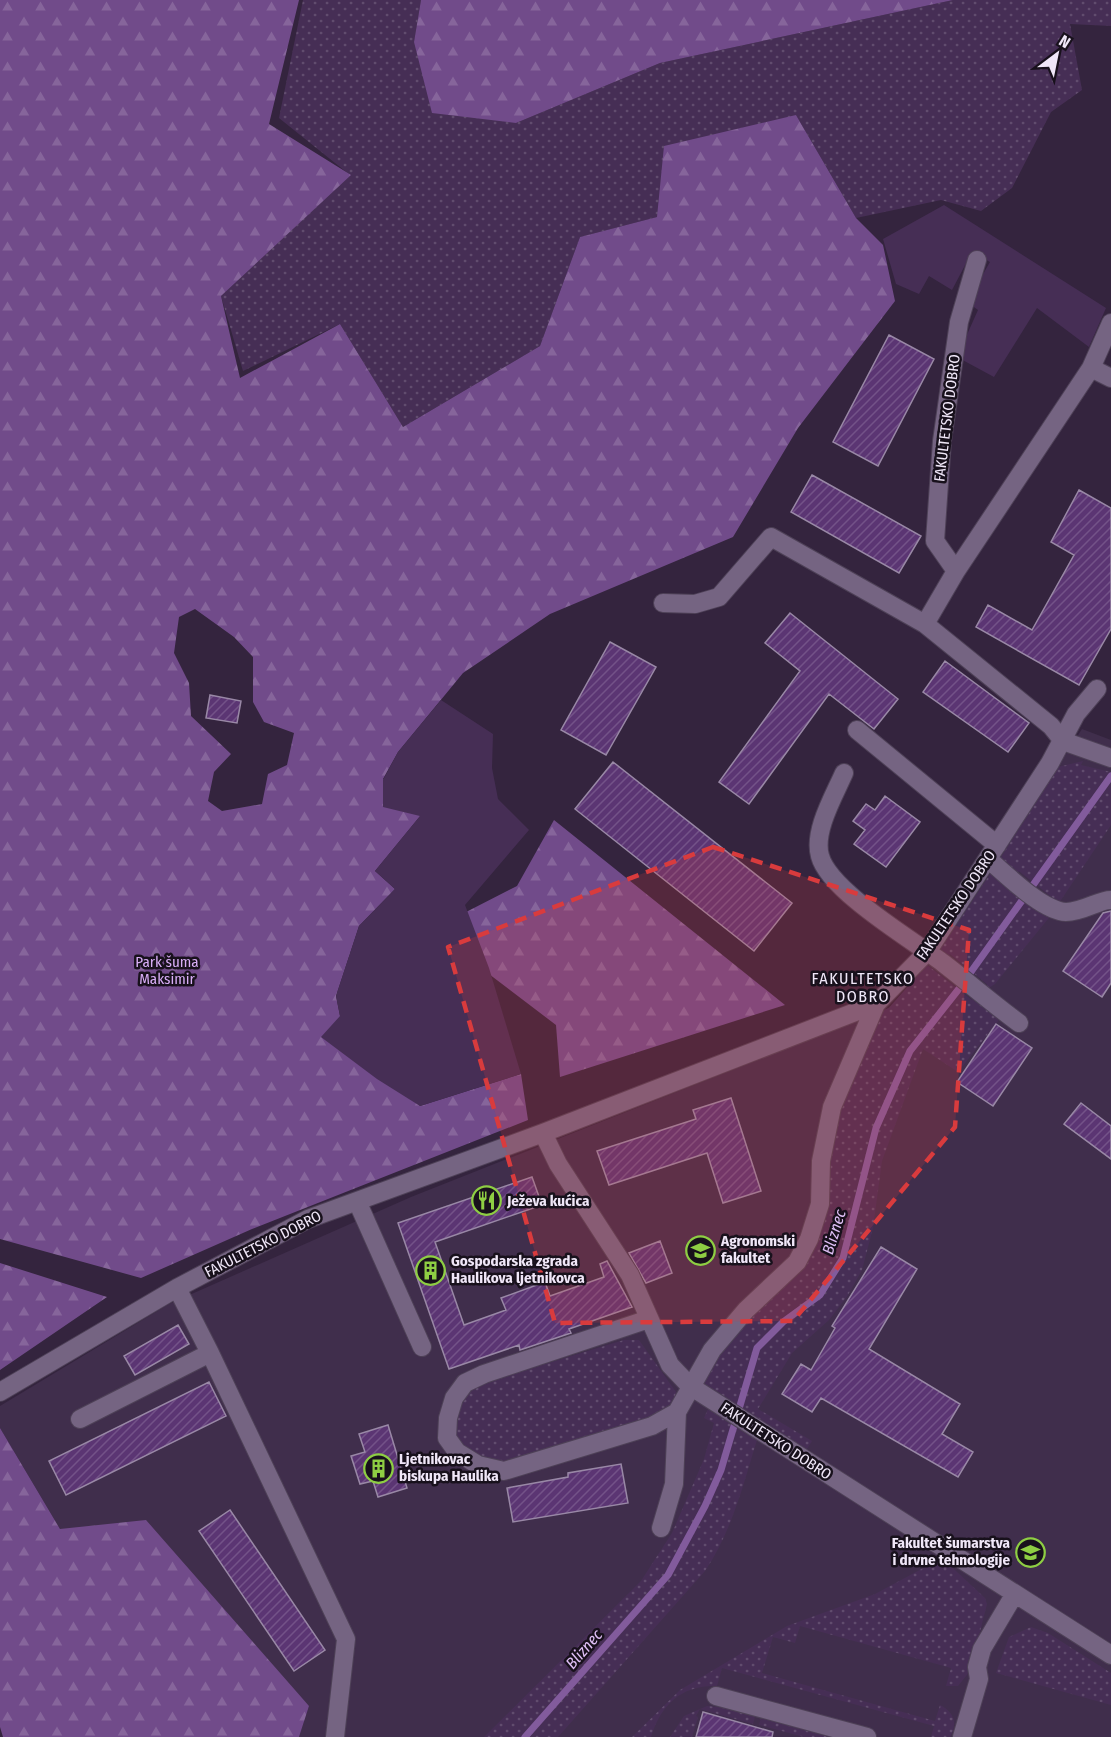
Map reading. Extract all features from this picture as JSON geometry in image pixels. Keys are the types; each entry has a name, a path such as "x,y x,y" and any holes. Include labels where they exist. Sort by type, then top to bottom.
{"street":[{"name":"FAKULTETSKO DOBRO","path":"956,571 935,541 942,441 959,322 977,260"},
{"path":"925,624 956,571 1091,368 1111,323"},
{"path":"1091,368 1111,378"},
{"path":"663,603 695,604 718,597 771,537 925,624 1051,726 1063,741 1111,758"},
{"name":"FAKULTETSKO DOBRO","path":"0,1392 177,1288 308,1219 543,1133 876,1004 927,952 1063,741 1076,714 1097,689"},
{"path":"857,730 992,852 1015,882 1040,901 1066,912 1090,908 1111,900"},
{"path":"844,773 820,835 820,856 830,876 859,902 944,964 1019,1023"},
{"path":"661,1528 674,1484 677,1412 712,1350 746,1310 797,1263 809,1239 819,1204 821,1161 832,1107 876,1004"},
{"name":"FAKULTETSKO DOBRO","path":"543,1133 558,1164 630,1275 670,1365 690,1386 1111,1655"},
{"path":"357,1201 422,1347"},
{"path":"177,1288 346,1640 335,1737"},
{"path":"649,1319 484,1374 465,1383 453,1398 448,1418 447,1438 457,1452 478,1465 504,1471 652,1426 677,1412"},
{"path":"80,1419 210,1353"},
{"path":"962,1737 979,1679 977,1667 982,1649 1014,1594"},
{"path":"716,1696 867,1737"}],"highlighted area":[{"path":"713,847 969,930 955,1127 793,1321 555,1323 448,947"}],"shaded area":[{"path":"303,0 421,0 414,42 516,123 660,63 953,0 1111,0 1111,26 1070,24 1082,90 1051,112 1012,188 981,211 941,200 856,218 796,115 657,217 580,237 540,346 403,427 340,324 243,371 221,296 350,175 279,118"},
{"path":"944,205 1106,308 1089,347 1037,308 994,377 957,357 978,310 967,302 990,262 972,252 952,290 929,276 919,294 896,284 883,239"},
{"path":"441,700 493,734 492,768 498,799 529,830 465,905 489,968 521,1074 420,1106 377,1079 321,1037 340,1016 336,996 359,926 395,889 375,871 420,816 383,807 383,780 398,752"},
{"name":"Agronomski fakultet","path":"1082,729 1111,740 1111,1737 299,1737 309,1706 60,1529 0,1428 0,1406 169,1304 411,1197 889,1008 945,944"},
{"path":"1083,761 1081,765 1111,772 1111,825 1059,903 1019,871 1017,875 999,860 1058,767"},
{"path":"992,871 1019,896 1052,914 995,984 987,989 987,984 950,954 947,958 939,951"},
{"path":"927,965 972,1000 975,996 1002,1016 958,1072 923,1049 882,1161 873,1228 862,1270 848,1295 829,1320 792,1353 758,1409 812,1441 805,1452 699,1384 720,1348 800,1266 831,1124 881,1011 889,1008"},
{"path":"624,1340 639,1340 676,1392 674,1405 664,1413 505,1462 471,1451 455,1435 459,1401 473,1386"},
{"path":"708,1409 757,1440 730,1524 705,1571 558,1737 484,1737 641,1581 672,1533 704,1459 714,1423 704,1418"},
{"path":"942,1558 985,1598 987,1604 970,1671 958,1686 946,1686 951,1668 800,1626 795,1643 773,1637 762,1673 935,1721 940,1705 949,1711 953,1718 954,1727 950,1737 931,1737 934,1726 722,1668 717,1686 693,1689 683,1693 667,1706 655,1725 651,1737 632,1737 680,1690 787,1626 875,1594"},
{"path":"1031,1627 1048,1633 1111,1673 1111,1705 996,1673 1009,1637"},
{"path":"707,1706 727,1708 755,1717 753,1724 700,1709"},
{"path":"700,1709 696,1716 698,1717 692,1737 670,1737 684,1716"},
{"path":"761,1718 829,1737 804,1737 759,1725"}],"green space":[{"name":"Park šuma Maksimir","path":"0,0 299,0 269,124 351,175 221,296 240,378 340,324 403,427 540,346 580,237 657,217 664,146 796,115 856,218 883,245 895,301 798,428 733,537 550,614 463,673 398,752 383,779 421,815 375,871 395,889 359,926 336,996 340,1016 420,1106 521,1074 528,1120 252,1229 141,1278 0,1239","holes":["195,609 234,637 253,657 253,702 264,722 294,733 287,765 268,774 262,804 222,811 208,801 214,772 231,754 191,716 189,683 174,653 179,617"]},
{"path":"421,0 953,0 660,63 516,123 432,113 414,42"},
{"path":"554,820 785,1005 560,1077 556,1025 431,930 517,886"},
{"path":"0,1263 107,1297 0,1370"},
{"path":"0,1428 60,1529 146,1520 309,1706 299,1737 3,1737 0,1727"}],"building":[{"path":"889,335 934,359 878,466 833,442"},
{"path":"812,475 921,536 899,573 791,512"},
{"path":"1079,490 1111,508 1111,629 1079,685 976,627 988,605 1032,630 1074,555 1051,542"},
{"path":"790,613 898,699 874,729 829,694 749,804 719,782 800,671 765,643"},
{"path":"610,642 656,667 606,755 561,730"},
{"path":"945,661 1029,723 1008,752 923,692"},
{"path":"210,695 241,701 237,723 206,718"},
{"path":"613,762 792,903 754,951 575,809"},
{"path":"885,796 920,822 886,867 854,844 865,830 853,821 866,804 875,810"},
{"path":"1111,911 1111,983 1102,997 1063,971 1103,913"},
{"path":"996,1024 1032,1048 993,1106 957,1082"},
{"path":"731,1098 761,1191 723,1203 707,1153 609,1185 597,1151 696,1119 693,1110"},
{"path":"1081,1103 1111,1126 1111,1159 1064,1124"},
{"name":"Gospodarska zgrada Haulikova ljetnikovca","path":"532,1177 542,1205 435,1242 464,1325 506,1310 501,1298 545,1282 550,1296 604,1277 600,1264 607,1261 632,1307 569,1329 571,1333 520,1350 519,1345 449,1369 398,1223"},
{"path":"660,1241 672,1273 646,1283 629,1253"},
{"path":"881,1247 917,1269 869,1349 960,1404 942,1434 973,1452 958,1477 821,1398 812,1412 782,1394 801,1364 811,1370 835,1328 832,1326"},
{"path":"178,1325 189,1344 135,1375 124,1356"},
{"path":"209,1382 226,1416 66,1495 49,1461"},
{"name":"Ljetnikovac biskupa Haulika","path":"388,1425 407,1488 378,1497 373,1481 360,1484 351,1456 365,1452 359,1434"},
{"path":"621,1464 628,1503 513,1522 507,1488 568,1477 568,1473"},
{"path":"230,1510 325,1650 294,1671 199,1531"},
{"path":"703,1712 773,1732 772,1737 696,1737"}],"waterway":[{"name":"Bliznec","path":"525,1737 668,1575 705,1506 721,1470 757,1348 783,1322 820,1295 843,1258 876,1128 910,1051 958,990 1111,776"}],"place":[{"name":"Ježeva kućica","path":"486,1201"},
{"name":"Agronomski fakultet","path":"700,1250"},
{"name":"Gospodarska zgrada Haulikova ljetnikovca","path":"430,1270"},
{"name":"Ljetnikovac biskupa Haulika","path":"378,1468"},
{"name":"Fakultet šumarstva i drvne tehnologije","path":"1031,1552"}],"district":[{"name":"FAKULTETSKO DOBRO","path":"863,987"}]}
